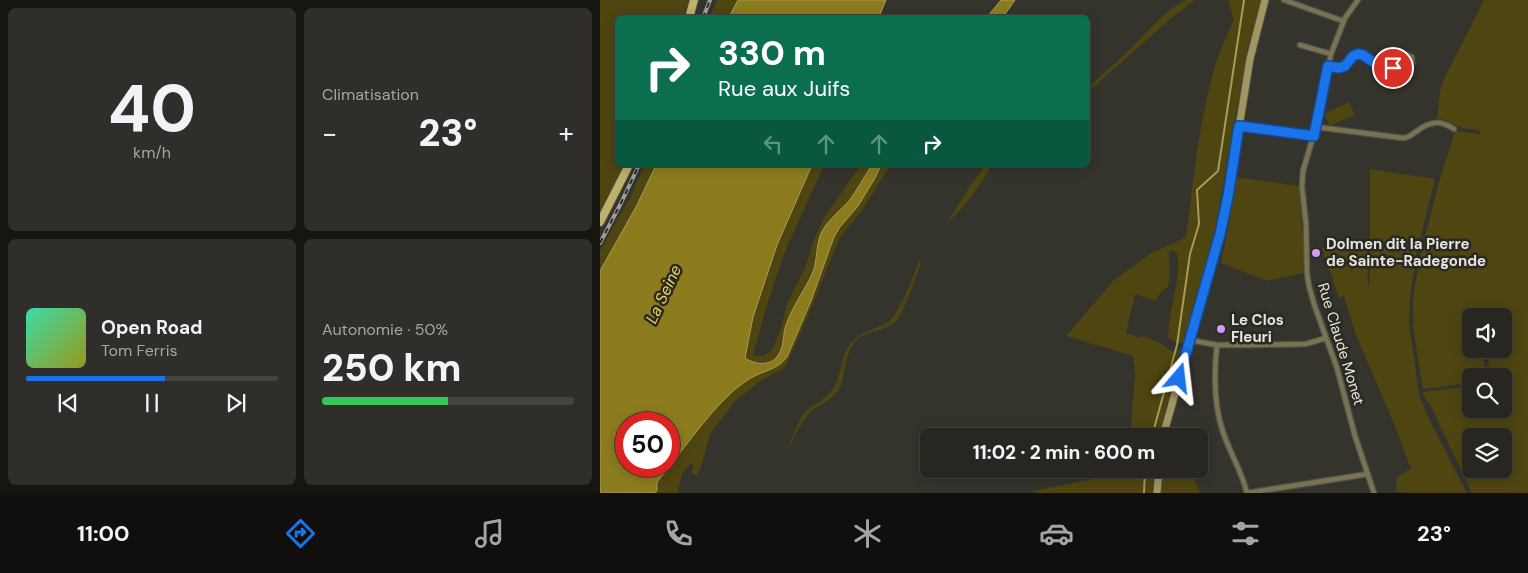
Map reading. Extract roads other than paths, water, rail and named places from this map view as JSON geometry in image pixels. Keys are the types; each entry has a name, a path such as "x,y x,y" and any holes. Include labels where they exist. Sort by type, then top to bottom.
{"main road":[{"path":"690,15 694,0"},
{"path":"1165,428 1220,234 1250,59 1265,0"},
{"path":"600,222 628,167"},
{"path":"1157,493 1158,478"}],"street":[{"path":"1284,0 1343,21"},
{"name":"Rue Claude Monet","path":"1358,0 1343,21 1331,54 1314,136 1305,162 1302,178 1306,224 1307,273 1314,304 1337,368 1355,436 1374,493"},
{"path":"1300,45 1331,54"},
{"path":"1328,66 1339,68 1345,66 1353,56 1358,54 1363,55 1379,66 1402,70 1412,63 1412,57 1405,54 1387,67"},
{"path":"1316,127 1403,138 1408,138 1424,126 1434,122 1446,123 1454,129"},
{"path":"1239,126 1314,136"},
{"path":"1190,340 1217,345 1306,344 1326,338"},
{"path":"1217,345 1215,367 1218,414 1223,433 1244,481 1247,493 1368,474"}],"water":[{"path":"738,0 886,0 880,15 730,15"},
{"path":"1001,0 1015,0 1004,15 989,15"},
{"name":"La Seine","path":"655,167 811,167 777,245 753,317 745,358 756,363 765,363 773,361 781,350 789,318 814,269 822,231 849,201 871,167 880,167 858,206 834,237 811,301 787,357 783,362 774,368 756,375 732,392 680,453 680,412 615,412 615,477 661,477 657,482 655,493 600,493 600,271 637,205"}],"waterway":[{"path":"1154,428 1177,345 1190,254 1199,224 1197,190 1218,171 1244,0"},
{"path":"1144,493 1145,478"}],"railway":[{"path":"704,15 710,0"},
{"path":"600,243 638,167"}],"place":[{"name":"Dolmen dit la Pierre de Sainte-Radegonde","path":"1316,253"},
{"name":"Le Clos Fleuri","path":"1221,329"}]}
